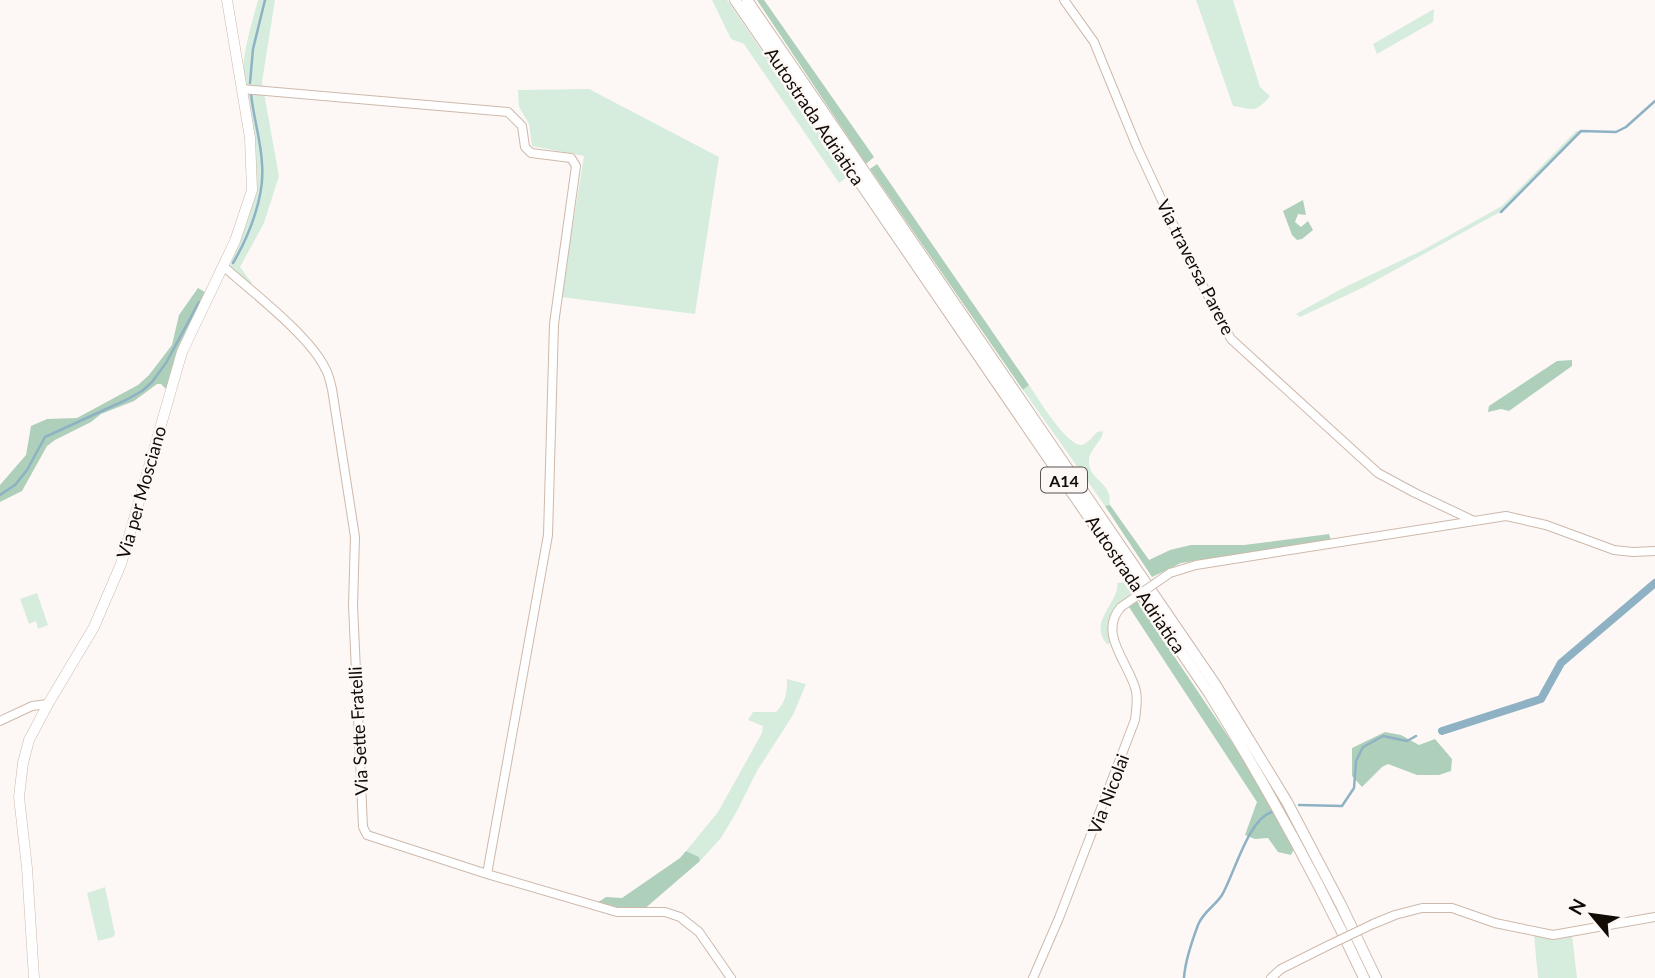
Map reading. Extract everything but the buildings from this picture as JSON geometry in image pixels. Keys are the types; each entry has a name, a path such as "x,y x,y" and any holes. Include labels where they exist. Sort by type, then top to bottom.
{"highway":[{"name":"Autostrada Adriatica","path":"735,0 1209,693 1298,844 1364,978"},
{"name":"Autostrada Adriatica","path":"747,0 1215,684 1293,814 1376,978"}],"main road":[{"name":"Via per Mosciano","path":"34,978 27,868 19,797 29,740 94,627 116,575 182,352 235,241 252,189 250,138 228,0"}],"street":[{"name":"Via traversa Parere","path":"1064,0 1094,42 1137,147 1192,265 1231,339 1378,472 1472,520"},
{"path":"242,89 508,112 522,126 525,147 531,153 571,158 576,166 555,324 548,535 487,874"},
{"name":"Via Sette Fratelli","path":"223,266 263,300 317,354 332,389 355,537 353,605 363,827 367,835 617,912 665,912 680,917 699,932 731,978"},
{"path":"1472,520 1506,516 1525,519 1614,550 1655,551"},
{"name":"Via Nicolai","path":"1033,978 1059,918 1135,720 1136,689 1112,634 1114,620 1121,607 1170,573 1196,565 1472,520"},
{"path":"0,721 32,706 48,704"},
{"path":"1271,978 1281,969 1373,924 1422,908 1452,908 1495,923 1553,935 1655,917"}],"green space":[{"path":"258,0 275,0 262,82 279,176 264,223 240,267 252,283 249,287 230,268 247,220 255,184 255,148 244,96 243,74 247,42"},
{"path":"712,0 727,0 848,177 839,183 744,44 731,39"},
{"path":"757,0 764,0 874,157 866,164"},
{"path":"1196,0 1233,0 1260,87 1270,96 1261,106 1250,109 1233,106"},
{"path":"1434,9 1433,22 1377,54 1373,44"},
{"path":"589,89 719,157 695,314 561,297 584,156 532,146 529,124 519,107 518,90"},
{"path":"1576,131 1581,131 1500,212 1364,287 1300,317 1296,314 1423,250 1502,206"},
{"path":"877,164 1029,385 1023,390 870,169"},
{"path":"1303,200 1306,215 1298,214 1295,222 1301,227 1308,221 1313,230 1297,240 1292,235 1283,211"},
{"path":"198,288 205,292 180,344 167,390 157,384 134,401 101,414 55,440 47,446 22,491 0,502 0,485 26,455 31,426 47,419 77,418 138,385 172,345 179,315"},
{"path":"1572,360 1572,366 1509,411 1501,409 1488,412 1489,406 1557,361"},
{"path":"1029,385 1052,419 1074,442 1082,445 1097,432 1103,431 1093,449 1089,466 1107,490 1110,505 1105,506 1023,390"},
{"path":"1110,505 1149,560 1170,550 1191,545 1244,545 1329,534 1331,540 1181,563 1152,577 1105,506"},
{"path":"1125,582 1131,593 1113,613 1112,643 1107,644 1102,636 1102,620 1117,590 1117,583"},
{"path":"37,593 48,625 38,629 36,621 29,624 20,599"},
{"path":"1137,601 1250,769 1294,849 1291,855 1278,852 1268,838 1255,839 1245,835 1257,802 1129,607"},
{"path":"787,679 806,684 793,715 757,771 721,838 700,861 699,857 686,851 718,812 762,733 763,726 748,720 753,712 776,712 785,697"},
{"path":"1385,732 1401,735 1419,745 1435,739 1452,759 1451,771 1439,775 1417,775 1388,764 1362,787 1352,776 1352,748"},
{"path":"686,851 699,857 700,861 642,911 618,910 597,903 606,897 622,898"},
{"path":"105,887 115,934 98,941 87,893"},
{"path":"1534,935 1553,938 1572,935 1577,978 1538,978"}],"waterway":[{"path":"250,83 253,49 265,0"},
{"path":"233,263 250,228 261,189 261,155 251,93"},
{"path":"1501,212 1581,131 1616,132 1626,127 1655,101"},
{"path":"0,495 15,485 27,470 45,437 126,400 152,382 166,363 199,302"},
{"path":"1442,731 1541,699 1561,663 1655,583"},
{"path":"1299,805 1342,806 1354,788 1356,761 1363,747 1383,736 1407,741 1416,736"},
{"path":"1184,978 1189,951 1200,920 1222,895 1242,849 1256,825 1272,812"}]}
